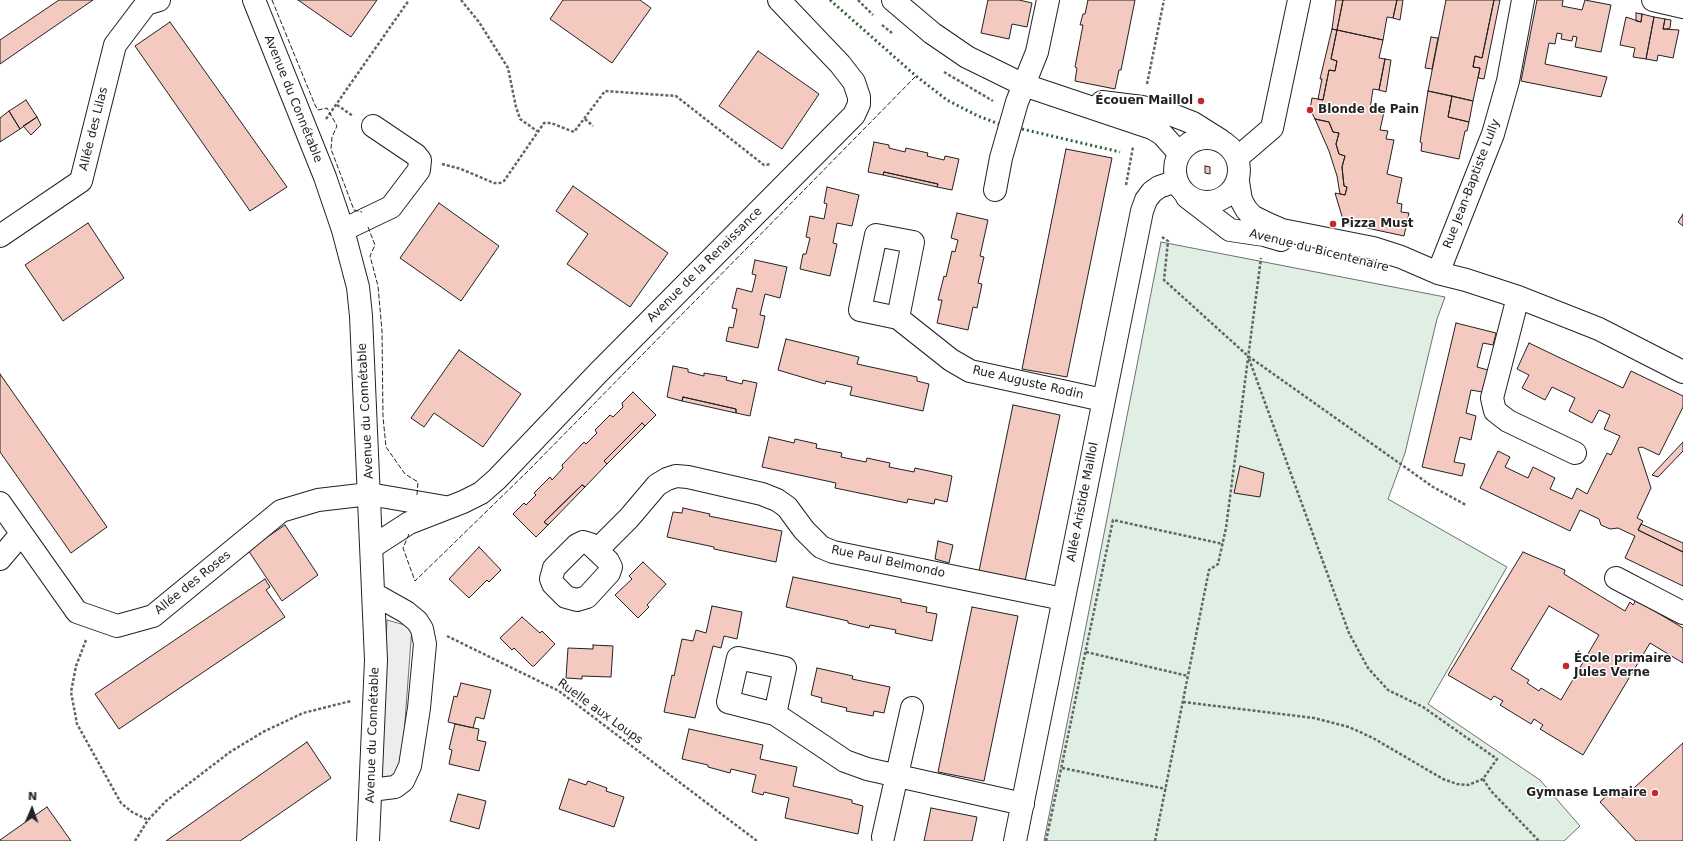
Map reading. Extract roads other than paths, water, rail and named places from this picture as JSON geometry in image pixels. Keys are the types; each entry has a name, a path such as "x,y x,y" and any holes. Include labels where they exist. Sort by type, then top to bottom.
{"street":[{"name":"Allée des Lilas","path":"0,236 81,181 115,45 146,4 159,0"},
{"name":"Avenue du Connétable","path":"254,0 325,177 343,230 358,287 361,316 370,494 376,660 368,841"},
{"name":"Avenue de la Renaissance","path":"372,546 409,523 446,507 463,502 481,492 497,479 854,114 859,104 859,96 854,82 840,64 779,0"},
{"path":"893,0 932,33 967,57 1024,85 1152,128 1162,134 1179,153"},
{"path":"995,190 1007,135 1037,52 1048,0"},
{"path":"1237,158 1272,128 1299,0"},
{"name":"Rue Jean-Baptiste Lully","path":"1438,273 1493,134 1508,81 1523,0"},
{"path":"1653,0 1683,7"},
{"path":"1059,96 1142,107 1170,114 1192,123 1222,141 1232,149 1237,158 1239,167 1238,182 1232,191 1224,198 1210,203 1200,203 1182,189 1174,164 1179,153 1186,145 1195,140 1204,138 1222,141"},
{"path":"343,230 391,207 418,170 420,160 416,155 373,126"},
{"name":"Avenue du Bicentenaire","path":"1238,182 1241,200 1246,209 1252,216 1266,224 1282,230 1373,248 1401,257 1438,273 1466,280 1518,297 1599,329 1683,372"},
{"name":"Allée Aristide Maillol","path":"1015,841 1142,211 1149,196 1158,187 1182,189"},
{"name":"Avenue du Bicentenaire","path":"1182,189 1230,230 1264,235 1401,271 1438,273"},
{"path":"1518,297 1492,398 1495,412 1508,421 1575,453"},
{"name":"Rue Auguste Rodin","path":"898,318 951,360 970,371 1103,400"},
{"name":"Rue Paul Belmondo","path":"597,550 629,518 657,486 667,479 676,476 688,477 762,494 777,500 787,506 804,530 821,546 834,552 1064,599"},
{"name":"Allée des Roses","path":"21,534 77,612 117,626 153,616 281,511 318,500 370,494 446,507"},
{"path":"0,504 21,534 0,559"},
{"path":"1616,578 1683,614"},
{"path":"371,790 394,787 403,781 410,766 419,708 425,644 422,629 418,621 406,612 374,594"},
{"path":"883,837 912,708"},
{"path":"775,714 845,761 867,770 1023,804"}],"place":[{"name":"Écouen Maillol","path":"1201,101"},
{"name":"Blonde de Pain","path":"1310,110"},
{"name":"Pizza Must","path":"1333,224"},
{"name":"École primaire Jules Verne","path":"1566,666"},
{"name":"Gymnase Lemaire","path":"1655,793"}]}
